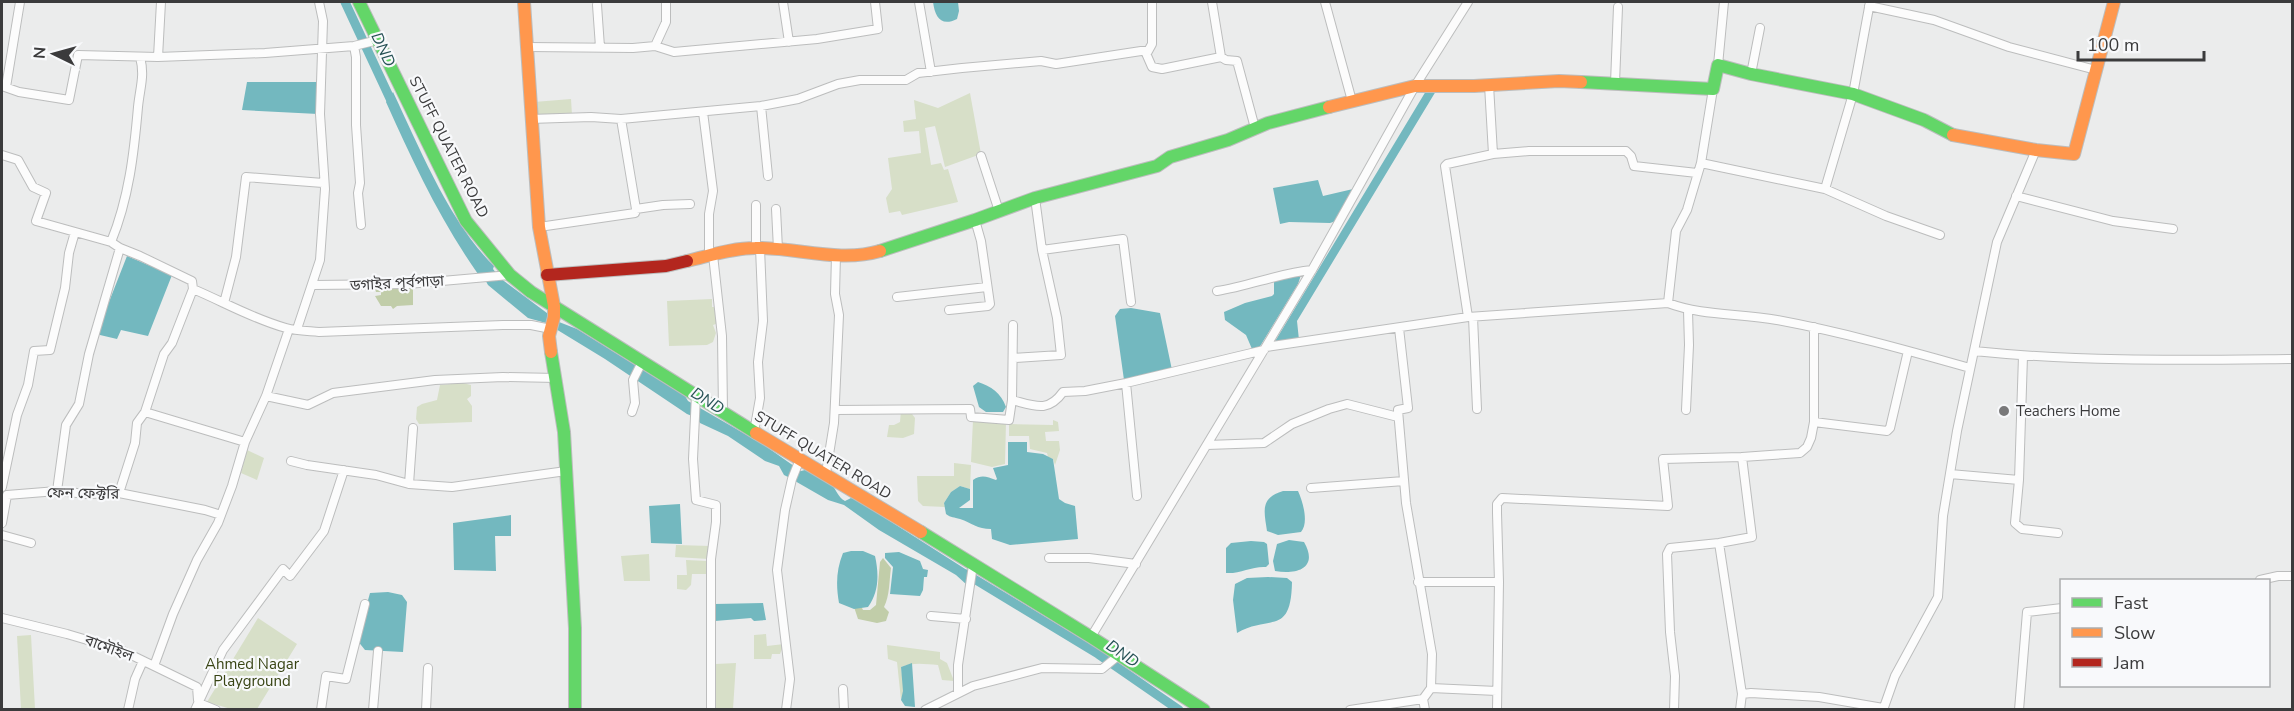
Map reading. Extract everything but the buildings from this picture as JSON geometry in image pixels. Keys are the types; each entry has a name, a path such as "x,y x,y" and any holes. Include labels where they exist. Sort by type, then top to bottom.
{"street":[{"path":"20,2 4,87 69,100 78,55 158,57 323,49 354,46 378,40"},
{"path":"158,57 161,2"},
{"path":"154,666 173,614 197,560 221,515 245,442 313,285 320,260 323,183 320,81 323,21 319,2"},
{"name":"STUFF QUATER ROAD","path":"359,2 466,221 506,275 531,292 552,322 641,364 695,399 723,411 798,463 826,473 973,569 1091,637 1116,657 1204,709"},
{"path":"524,2 539,227 547,275 564,432 574,628 575,710"},
{"path":"655,45 666,22 666,2"},
{"path":"783,2 789,42"},
{"path":"528,47 633,48 655,45 674,52 789,42 878,29 875,2"},
{"path":"919,2 931,72"},
{"path":"1147,53 1152,44 1152,2"},
{"path":"1212,2 1221,57"},
{"path":"1325,2 1352,101"},
{"path":"1091,637 1312,270 1415,86 1468,2"},
{"path":"1668,303 1676,231 1687,210 1701,163 1718,65 1724,2"},
{"path":"1718,65 1751,74 1853,94 1924,120 1955,136 2074,154 2114,2"},
{"path":"597,4 600,47"},
{"path":"1825,189 1853,94 1870,4 1934,20 2009,47 2096,70"},
{"path":"1615,83 1618,7"},
{"path":"1751,74 1760,28"},
{"path":"354,46 361,225"},
{"path":"530,119 591,117 621,119 760,106 798,99 838,84 906,80 918,73 1041,61 1056,64 1141,51 1147,53"},
{"path":"1147,53 1152,66 1162,69 1221,57 1237,61 1256,128"},
{"path":"111,242 121,218 132,167 144,72 140,57"},
{"path":"547,275 666,266 734,249 778,249 836,255 872,253 1035,198 1157,166 1170,157 1228,140 1299,114 1415,86 1559,81 1713,89"},
{"path":"1489,85 1493,154"},
{"path":"760,106 768,176"},
{"path":"703,112 713,191 709,214 709,252 713,255 722,336 723,411"},
{"path":"539,227 635,213 621,119"},
{"path":"1742,694 1819,696 1883,709 1895,676 1938,597 1943,516 1970,368 1997,242 2036,150"},
{"path":"1477,409 1471,317 1445,166 1493,154 1528,151 1626,151 1631,156 1634,166 1697,172"},
{"path":"2,155 18,160 33,187 46,193 36,221 111,242 192,281 193,289 172,343 164,354 146,412 137,423 135,443 119,493"},
{"path":"981,156 999,212"},
{"path":"1701,163 1825,189 1886,216 1940,235"},
{"path":"224,303 236,257 246,177 323,183"},
{"path":"2016,196 2113,221 2173,229"},
{"path":"1014,358 1061,355 1057,318 1042,250 1035,198"},
{"path":"636,209 690,204"},
{"path":"754,432 760,398 758,362 763,321 756,205"},
{"path":"776,209 778,249"},
{"path":"949,310 988,306 981,241 975,220"},
{"path":"2,487 17,416 28,385 34,351 50,350 65,288 69,253 75,231"},
{"path":"1042,250 1123,239 1131,302"},
{"path":"57,491 66,425 79,404 89,354 120,248"},
{"path":"826,473 835,410 839,315 835,294 836,255"},
{"path":"1217,291 1242,287 1293,272 1312,270"},
{"name":"ডগাইর পূর্বপাড়া","path":"313,285 398,285 506,275"},
{"path":"897,297 987,287"},
{"path":"193,289 244,313 293,329 319,332 393,331 531,325 552,322"},
{"path":"1012,400 1029,405 1050,405 1055,403 1063,392 1085,391 1126,383 1265,349 1471,317 1668,303 1688,311 1755,316 1814,327 1970,368"},
{"path":"1686,410 1688,311"},
{"path":"835,410 970,409 971,417 1008,420 1012,400 1013,325"},
{"path":"1497,710 1499,582 1497,504 1502,498 1668,506 1664,459 1800,453 1807,447 1814,422 1814,327"},
{"path":"1350,710 1423,699 1431,688 1432,654 1418,582 1398,417 1398,410 1408,408 1399,328"},
{"path":"1814,422 1887,431 1890,428 1908,351"},
{"path":"1974,351 2023,356 2163,361 2292,359"},
{"path":"2023,356 2019,480 2015,523 2018,527 2058,533"},
{"path":"632,412 635,403 633,379 641,364"},
{"path":"266,396 308,405 333,393 435,380 503,377 557,378"},
{"path":"1126,383 1137,496"},
{"path":"695,399 693,459 696,500 716,505 711,560 711,710"},
{"path":"1207,446 1264,443 1292,424 1347,404 1398,417"},
{"path":"146,412 245,442"},
{"path":"409,484 413,428"},
{"path":"1674,710 1675,676 1670,632 1667,554 1670,548 1752,537 1742,457"},
{"path":"291,461 376,475 409,484 452,487 566,471"},
{"path":"786,710 790,679 777,570 783,520 798,463"},
{"path":"216,710 197,706 223,650 283,569 290,576 324,531 344,470"},
{"path":"1950,474 2019,480"},
{"path":"1311,488 1404,481"},
{"name":"ফেন ফেক্টরি","path":"2,523 4,495 57,491 87,494 119,493 221,515"},
{"path":"2,535 31,543"},
{"path":"1719,543 1742,694 1740,710"},
{"path":"1049,558 1089,558 1136,564"},
{"path":"958,693 958,665 973,569"},
{"path":"2264,579 2292,576"},
{"path":"1418,582 1499,582"},
{"path":"321,710 326,676 346,679 365,604"},
{"path":"2019,710 2027,612 2060,608"},
{"path":"931,616 966,619"},
{"name":"বামৌইল","path":"2,618 121,650 197,687 197,706"},
{"path":"373,710 378,651"},
{"path":"925,710 973,686 1042,668 1102,669 1116,657"},
{"path":"128,710 135,680 143,661"},
{"path":"426,710 428,668"},
{"path":"1431,688 1497,691"},
{"path":"843,689 844,710"},
{"path":"1423,699 1425,710"}],"green space":[{"path":"970,93 981,154 945,167 935,126 925,128 931,165 941,163 944,170 948,169 958,202 902,215 900,211 889,213 886,198 892,189 888,158 921,153 919,131 904,132 903,121 916,119 914,100 938,108"},
{"path":"571,99 572,115 536,117 534,102"},
{"path":"410,286 413,288 413,305 397,306 393,309 391,306 381,306 375,296 381,295 381,292 376,292 375,288"},
{"path":"712,299 712,307 717,307 719,323 713,325 716,333 713,342 707,345 669,346 667,301"},
{"path":"463,383 471,385 471,396 467,399 472,406 472,422 419,424 416,419 417,407 437,400 440,385"},
{"path":"901,410 912,414 915,418 914,434 903,438 887,437 889,425 900,422"},
{"path":"973,420 1006,422 1005,464 992,467 971,462"},
{"path":"1053,420 1058,422 1059,431 1045,432 1046,441 1059,441 1060,450 1055,465 1047,453 1030,449 1029,436 1009,436 1009,424 1053,425"},
{"path":"247,450 264,458 257,480 241,473"},
{"path":"954,463 971,465 970,489 960,486 951,492 944,503 945,507 923,506 918,501 917,476 954,476"},
{"path":"676,545 711,546 709,559 675,557"},
{"path":"649,554 650,581 624,581 621,556"},
{"path":"883,558 891,568 884,607 889,612 886,621 877,623 858,619 854,607 861,606 863,610 870,610 876,605 880,562"},
{"path":"686,560 708,561 708,574 692,574 691,585 686,590 677,589 677,575 687,575"},
{"name":"Ahmed Nagar Playground","path":"258,618 297,644 257,709 231,709 207,702"},
{"path":"766,634 767,646 784,644 780,654 772,654 771,659 754,659 754,635"},
{"path":"31,635 35,709 21,709 17,636"},
{"path":"887,645 940,652 940,659 947,663 954,681 942,680 938,665 906,665 901,667 904,691 901,700 897,662 888,659"},
{"path":"736,663 733,709 713,710 715,664"}],"water":[{"path":"933,2 958,2 957,19 947,22 940,19 935,12"},
{"path":"247,82 316,82 318,114 242,110"},
{"path":"1426,91 1436,91 1297,321 1299,340 1274,343"},
{"path":"393,92 425,161 450,207 463,229 494,266 493,269 500,278 559,322 577,329 685,396 688,401 764,445 801,471 805,470 829,483 845,501 851,498 857,500 970,572 967,585 956,575 879,530 844,505 828,500 784,475 779,466 765,461 728,436 700,423 697,418 687,414 546,323 528,318 488,285 451,233 417,169 386,102"},
{"path":"1318,180 1323,196 1353,189 1336,221 1280,224 1273,188"},
{"path":"127,256 172,275 148,336 121,330 117,339 100,335 98,330"},
{"path":"1301,275 1298,284 1259,348 1252,349 1246,335 1225,320 1224,312 1245,303 1272,296 1274,281"},
{"path":"1131,308 1160,313 1172,370 1124,380 1115,316 1120,309"},
{"path":"978,382 998,394 1006,407 1003,412 986,412 979,407 973,386"},
{"path":"1008,442 1027,442 1027,452 1043,454 1053,459 1059,499 1075,506 1078,539 1010,545 992,539 991,529 978,527 946,514 944,503 951,492 960,486 970,489 970,500 959,508 973,508 973,480 982,477 997,479 993,468 1008,465"},
{"path":"1283,491 1298,491 1305,518 1301,532 1278,535 1267,531 1265,506 1267,501 1270,497"},
{"path":"680,504 682,544 651,543 649,506"},
{"path":"511,515 511,536 495,536 496,571 454,570 453,523"},
{"path":"1289,540 1304,542 1309,558 1307,564 1291,572 1275,571 1273,561 1277,544"},
{"path":"1251,541 1267,544 1269,564 1266,567 1226,573 1226,548 1231,543"},
{"path":"863,551 875,556 877,583 868,607 854,609 839,603 837,584 839,566 843,553"},
{"path":"899,552 920,561 923,569 928,570 920,596 890,594 893,567 885,558 885,553"},
{"path":"1247,578 1287,578 1292,582 1291,599 1287,610 1283,617 1276,621 1237,633 1233,600 1235,584"},
{"path":"388,592 402,595 407,602 403,652 365,650 357,640 370,593"},
{"path":"763,603 766,620 754,621 751,618 715,621 714,604"},
{"path":"912,663 915,707 905,706 901,700 903,691 901,667"}],"waterway":[{"name":"DND","path":"345,2 394,107"},
{"name":"DND","path":"966,574 1098,654 1179,710"}],"traffic: fast":[{"path":"359,2 466,221 510,275 531,292 756,433"},
{"path":"1581,82 1713,89 1718,65 1751,74 1853,94 1924,120 1953,135"},
{"path":"880,251 1035,198 1157,166 1170,157 1228,140 1268,123 1329,107"},
{"path":"551,352 564,432 575,628 575,710"},
{"path":"921,532 1204,710"}],"traffic: slow":[{"path":"524,2 539,227 554,306 554,317 549,336 551,352"},
{"path":"1953,135 2036,150 2074,154 2114,2"},
{"path":"1329,107 1415,86 1581,82"},
{"path":"687,261 746,248 770,248 833,255 880,251"},
{"path":"756,433 921,532"}],"traffic: jam":[{"path":"547,275 666,266 687,261"}],"place":[{"name":"Teachers Home","path":"2004,411"}]}
